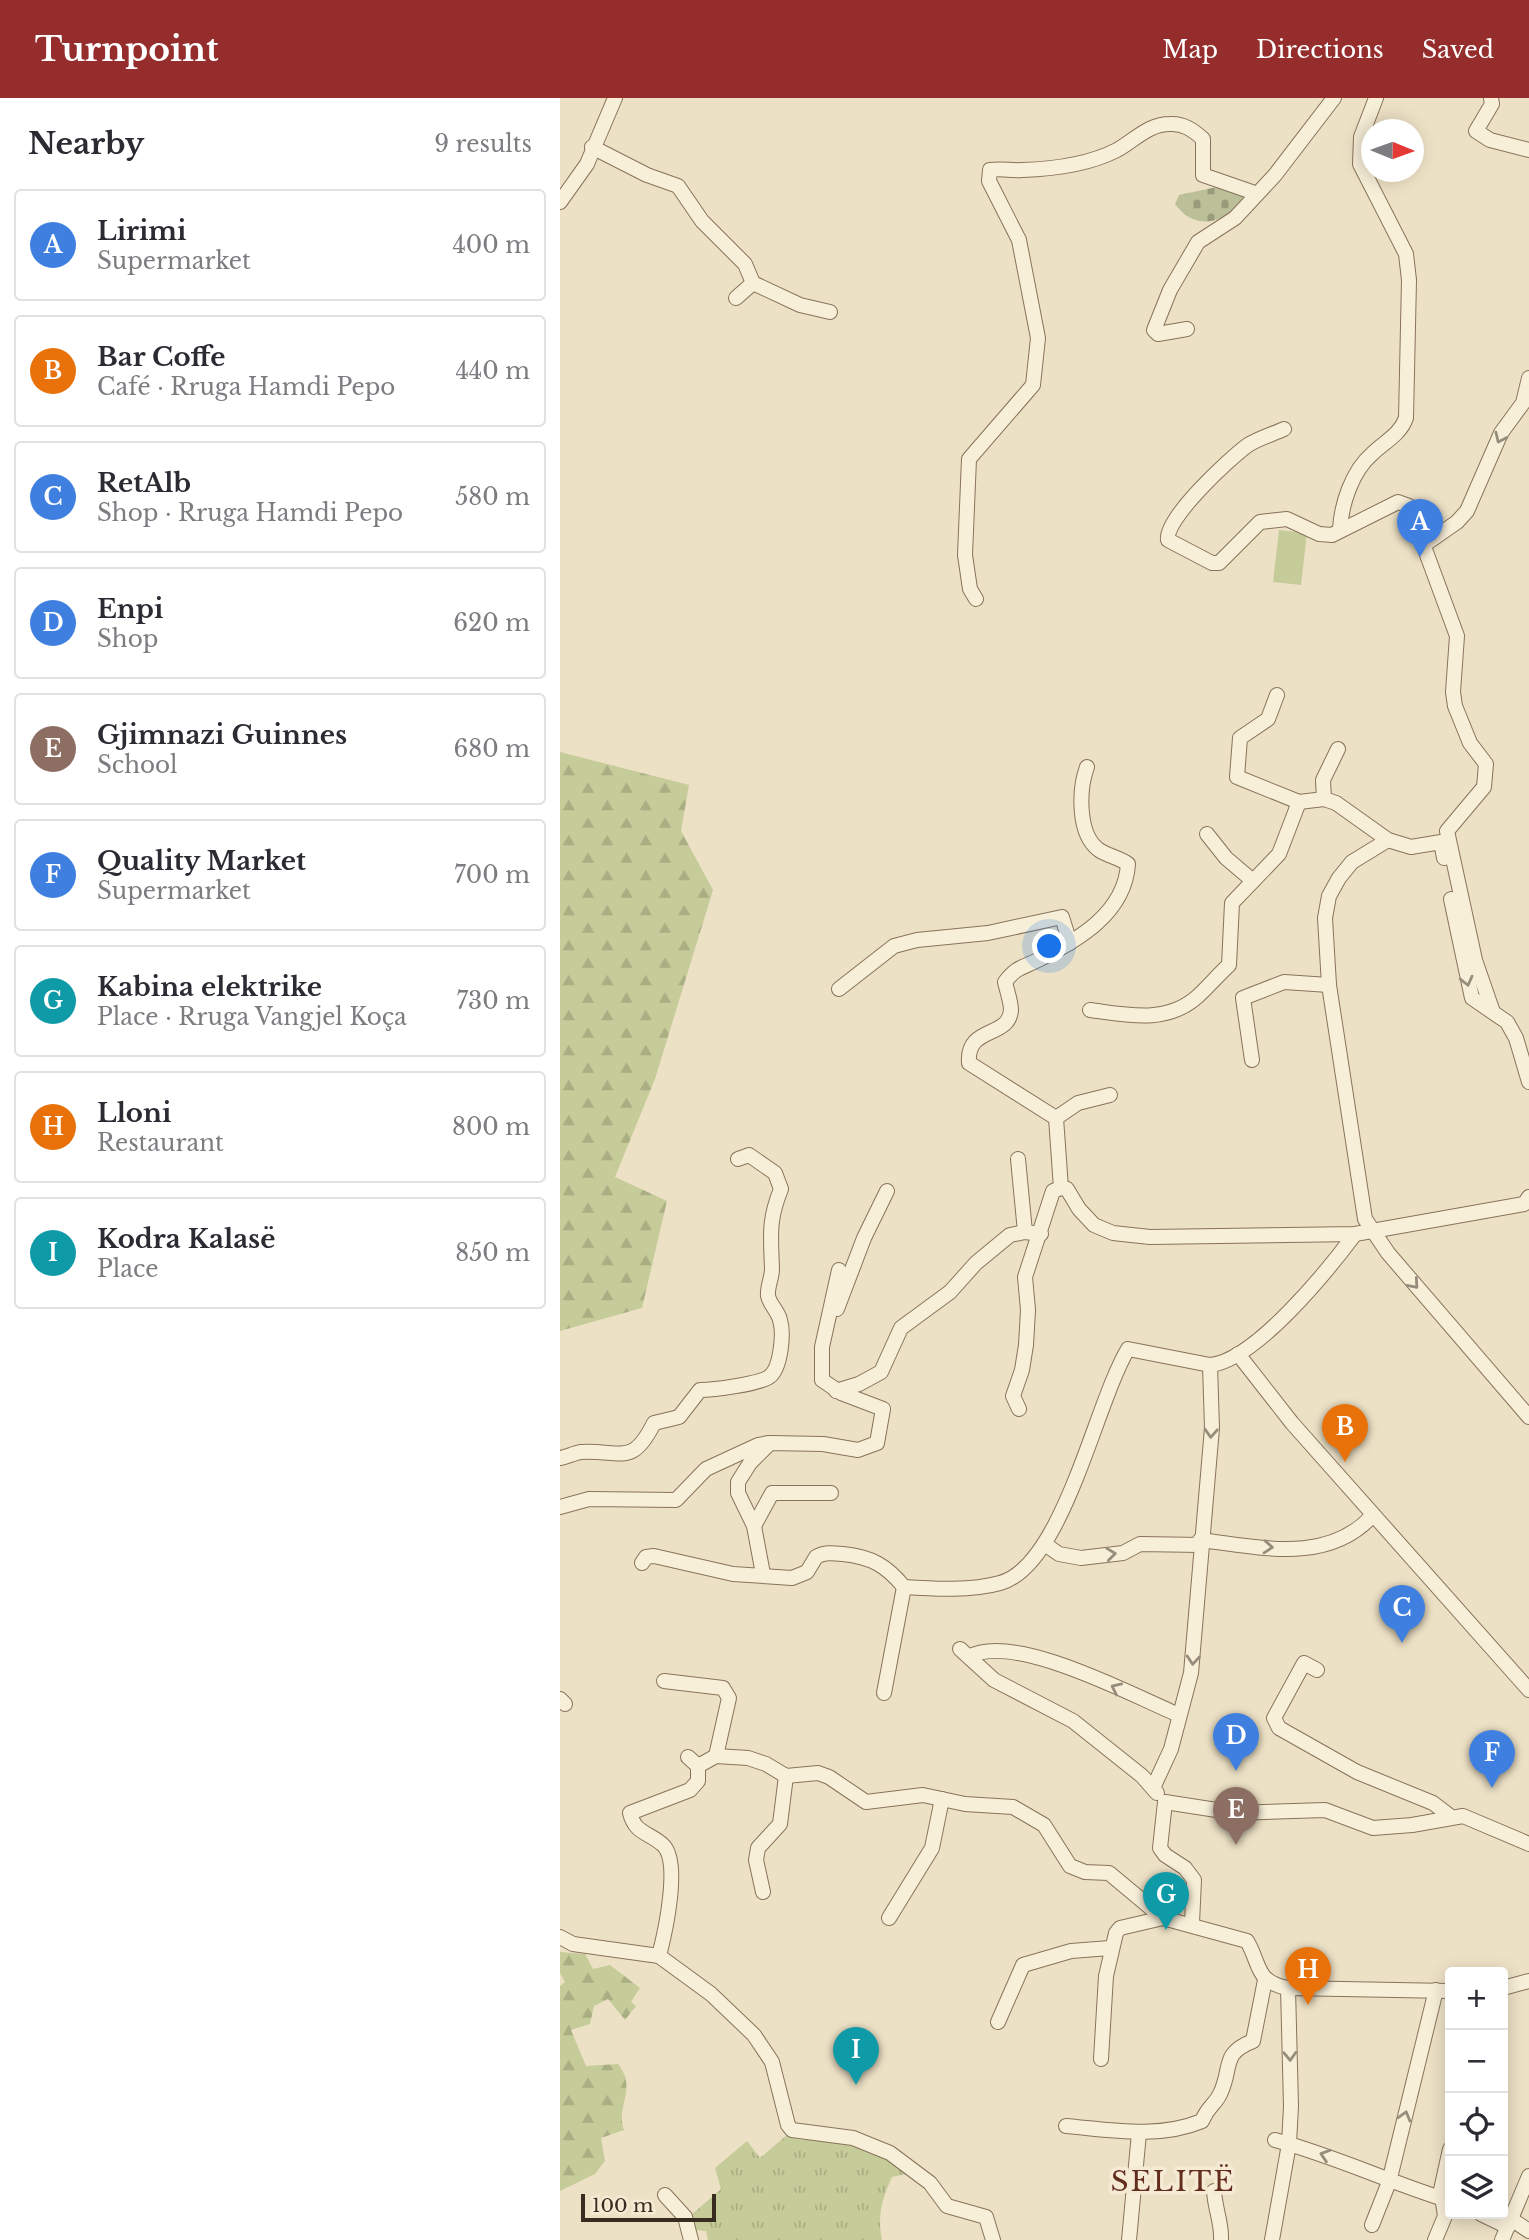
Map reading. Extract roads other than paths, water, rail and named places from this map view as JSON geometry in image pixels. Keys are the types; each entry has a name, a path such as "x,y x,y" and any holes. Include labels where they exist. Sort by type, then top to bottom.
{"street":[{"path":"560,202 587,164 615,98"},
{"path":"1318,122 1314,116 1324,98"},
{"path":"1187,328 1158,334 1154,330 1170,290 1198,242 1235,218 1255,193 1275,176 1290,152 1318,122 1334,98"},
{"path":"1340,530 1344,505 1359,471 1369,456 1402,428 1406,418 1409,280 1406,254 1360,164 1361,137 1376,98"},
{"path":"1491,98 1492,104 1476,131 1490,140 1529,150"},
{"path":"976,599 970,589 965,555 969,459 1032,385 1038,338 1019,240 989,181 990,170 1000,168 1021,171 1079,163 1116,150 1155,125 1173,124 1192,129 1203,139 1203,175 1255,193"},
{"path":"592,147 678,187 702,221 745,264 753,283 800,305 830,312"},
{"path":"736,298 753,283"},
{"path":"1424,545 1457,522 1467,511 1501,433 1523,403 1529,378"},
{"path":"1284,429 1249,444 1219,472 1179,512 1169,526 1168,540 1212,563 1226,558 1260,522 1287,519 1319,534 1332,535 1398,502 1405,503 1424,545 1457,636 1452,692 1455,706 1470,743 1486,764 1484,787 1447,831 1487,1009"},
{"path":"1277,695 1268,719 1240,738 1237,777 1299,802 1324,799 1359,817 1388,840 1411,847 1441,842 1467,986 1472,998 1507,1022 1516,1038 1529,1082"},
{"path":"1324,799 1323,780 1338,749"},
{"path":"1056,1118 969,1063 968,1051 975,1040 1004,1024 1009,1018 1011,1008 1004,982 1014,969 1070,943 1103,920 1128,870 1125,861 1096,848 1085,828 1081,784 1087,767"},
{"path":"1090,1010 1144,1017 1170,1013 1196,998 1229,965 1233,903 1279,854 1299,802"},
{"path":"1207,834 1226,858 1253,881"},
{"path":"1388,840 1352,862 1329,896 1324,941 1365,1219 1371,1231 1529,1417"},
{"path":"839,989 894,946 917,940 988,933 1062,917 1070,943"},
{"path":"1252,1060 1243,998 1284,982 1329,985"},
{"path":"1056,1118 1078,1103 1110,1095"},
{"path":"1056,1118 1061,1188"},
{"path":"560,1458 579,1452 631,1453 640,1447 654,1423 679,1417 700,1390 720,1390 768,1378 776,1370 780,1321 768,1298 772,1269 769,1249 773,1209 781,1189 775,1173 749,1155 738,1158"},
{"path":"1018,1159 1025,1232"},
{"path":"1019,1409 1013,1396 1022,1370 1026,1345 1028,1310 1025,1277 1053,1191 1067,1189 1079,1209 1094,1225 1113,1233 1150,1237 1355,1234 1524,1204 1529,1197"},
{"path":"830,1318 844,1296 864,1238 887,1191"},
{"path":"836,1391 859,1384 881,1372 901,1328 950,1293 976,1263 1010,1235 1025,1232 1041,1234"},
{"path":"904,1587 1001,1583 1017,1575 1046,1545 1128,1349 1210,1365 1238,1354 1311,1291 1355,1234"},
{"path":"560,1507 589,1499 676,1500 706,1469 758,1445 822,1444 858,1450 877,1443 883,1409 836,1391 822,1380 820,1367 839,1270"},
{"path":"1238,1354 1292,1423 1528,1688"},
{"path":"1153,1788 1171,1749 1192,1674 1200,1543 1212,1428 1210,1365"},
{"path":"763,1574 754,1526 738,1493 738,1482 750,1463 770,1443"},
{"path":"754,1526 772,1493 831,1493"},
{"path":"1046,1545 1059,1554 1082,1558 1123,1553 1140,1544 1200,1543 1313,1550 1347,1537 1373,1515"},
{"path":"642,1563 646,1557 654,1556 733,1574 800,1576 821,1554 864,1556 886,1567 904,1587"},
{"path":"884,1693 904,1587"},
{"path":"1179,1715 1075,1668 1040,1658 995,1651 964,1653 994,1680 1073,1721 1153,1788 1165,1802 1236,1813 1325,1810 1373,1828 1412,1825 1450,1816 1469,1818 1529,1844"},
{"path":"1317,1670 1304,1663 1274,1718 1279,1728 1357,1772 1433,1803 1450,1816"},
{"path":"664,1681 723,1688 727,1692 729,1698 716,1756"},
{"path":"659,1956 668,1920 670,1858 666,1847 640,1832 633,1824 630,1813 691,1790 698,1781 693,1762 716,1756 747,1758 766,1764 786,1776 818,1773 866,1802 923,1795 1013,1807 1044,1825 1070,1866 1085,1872 1109,1873 1163,1918"},
{"path":"763,1892 755,1860 758,1848 780,1824 786,1776"},
{"path":"889,1918 932,1848 942,1799"},
{"path":"1165,1802 1160,1847 1165,1855 1185,1868 1194,1880 1192,1923"},
{"path":"1066,2126 1139,2133 1187,2127 1202,2121 1208,2106 1221,2092 1231,2055 1236,2048 1253,2041 1265,1980 1247,1941 1192,1923 1163,1918 1120,1928 1110,1948 1101,2059"},
{"path":"560,1937 573,1944 659,1956 711,1994 754,2035 772,2062 788,2125 792,2130 853,2138 890,2153 930,2183 947,2206 986,2217 993,2240"},
{"path":"998,2022 1023,1965 1071,1951 1110,1948"},
{"path":"1265,1980 1288,1988 1443,1991 1389,2182 1373,2225"},
{"path":"1508,1987 1528,1985"},
{"path":"1272,2240 1282,2142 1291,2106 1288,1988"},
{"path":"1129,2240 1139,2133"},
{"path":"1282,2142 1361,2169 1389,2182 1445,2199"},
{"path":"1507,2229 1529,2176"},
{"path":"1214,2191 1215,2213 1222,2224 1221,2240"},
{"path":"665,2195 685,2217 691,2240"},
{"path":"1435,2240 1445,2216"},
{"path":"1490,2219 1507,2229 1529,2231"}],"place":[{"name":"Lirimi","path":"1420,557"},
{"name":"Bar Coffe","path":"1345,1462"},
{"name":"RetAlb","path":"1402,1643"},
{"name":"Enpi","path":"1236,1771"},
{"name":"Quality Market","path":"1492,1788"},
{"name":"Gjimnazi Guinnes","path":"1236,1845"},
{"name":"Kabina elektrike","path":"1166,1930"},
{"name":"Lloni","path":"1308,2005"},
{"name":"Kodra Kalasë","path":"856,2085"}],"district":[{"name":"SELITË","path":"1173,2181"}]}
